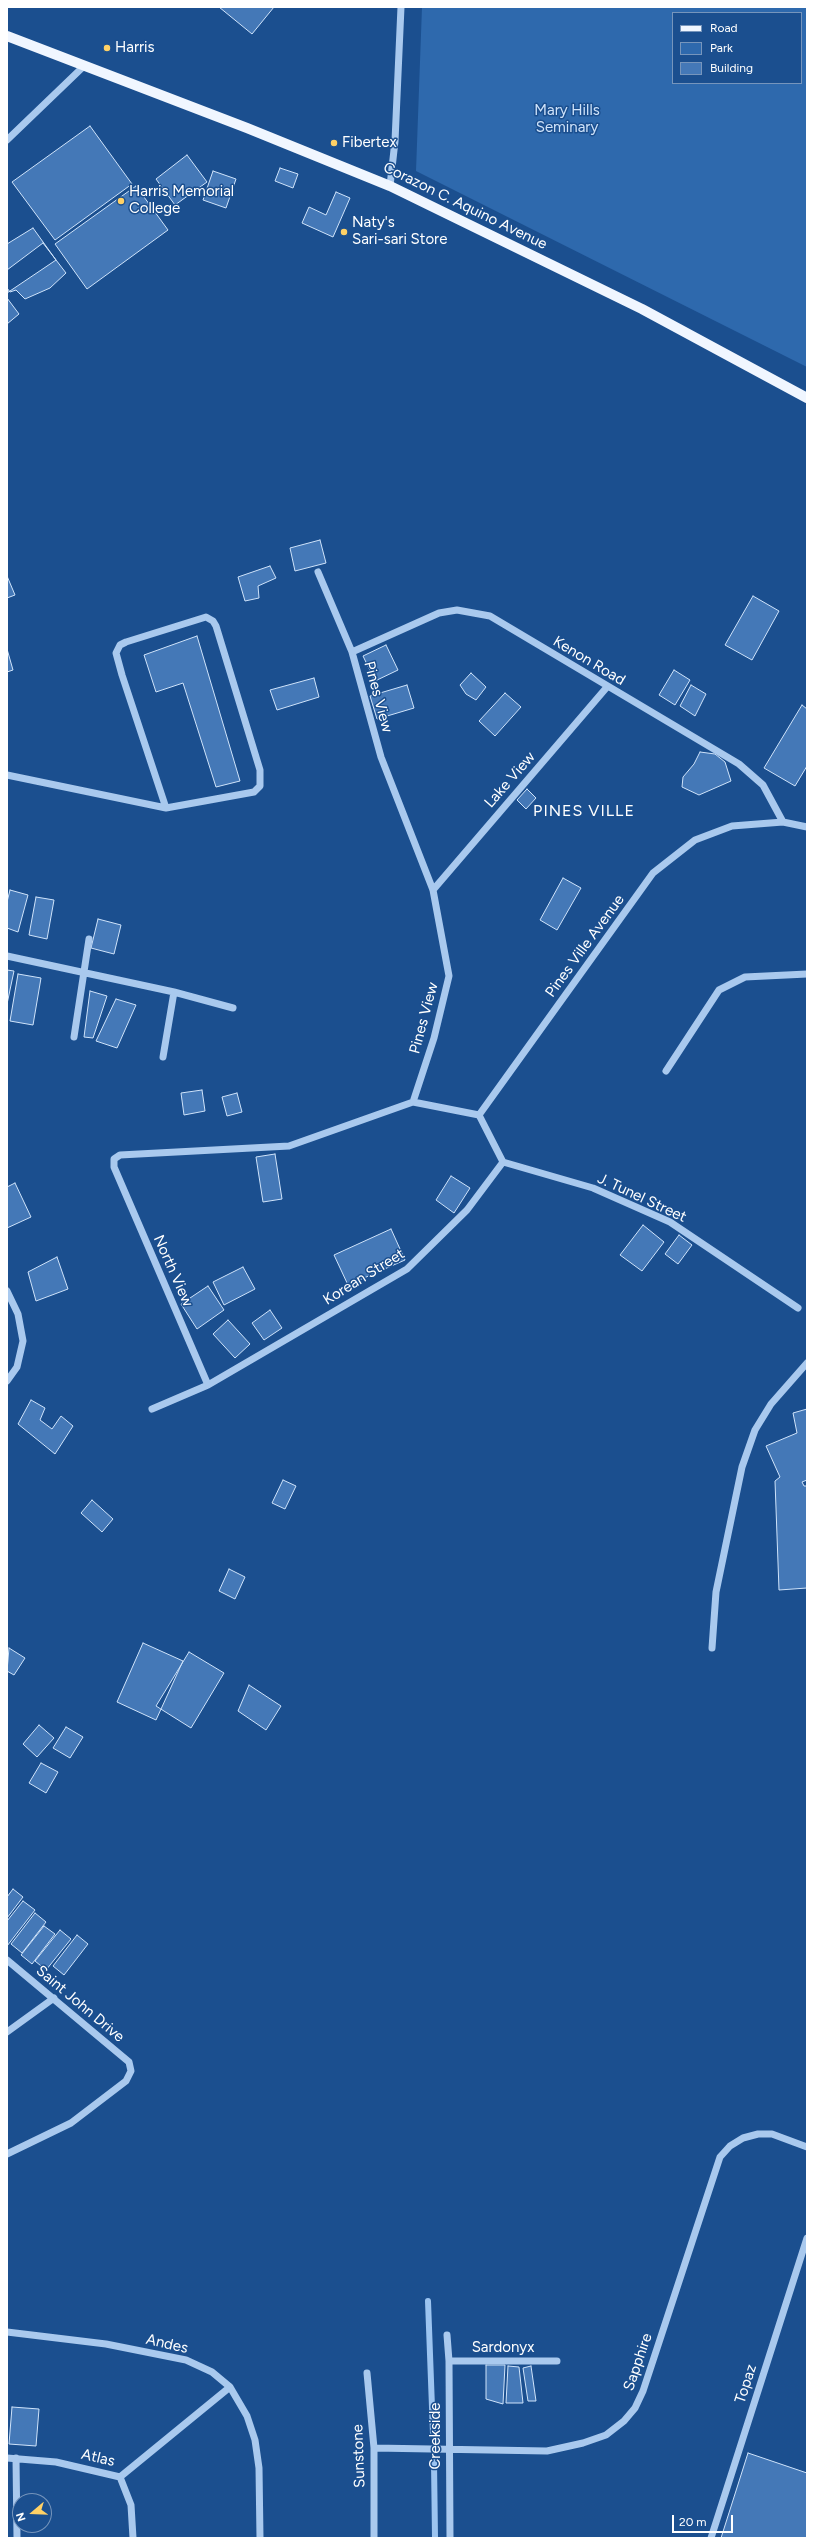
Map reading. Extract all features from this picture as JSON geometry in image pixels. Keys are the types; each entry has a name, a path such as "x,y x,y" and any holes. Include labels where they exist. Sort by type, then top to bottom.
{"main road":[{"name":"Corazon C. Aquino Avenue","path":"7,36 247,128 390,186 642,309 807,398"}],"street":[{"path":"390,186 395,141 401,7"},
{"path":"7,140 84,66"},
{"name":"Pines View","path":"318,572 352,652 381,757 433,890 449,976 434,1038 413,1102"},
{"name":"Kenon Road","path":"352,652 439,613 457,610 490,616 607,687 739,764 763,785 783,822"},
{"path":"7,775 166,808 254,792 260,786 260,770 216,626 213,621 206,617 126,642 120,645 116,653 166,808"},
{"name":"Lake View","path":"433,890 607,687"},
{"name":"Pines Ville Avenue","path":"479,1115 653,874 695,840 732,826 783,822 807,827"},
{"path":"74,1037 85,974 89,939"},
{"path":"7,956 174,992 233,1008"},
{"path":"666,1071 719,990 745,977 807,974"},
{"path":"163,1057 174,992"},
{"path":"413,1102 479,1115 503,1162"},
{"name":"North View","path":"208,1385 114,1167 114,1159 120,1155 289,1146 413,1102"},
{"name":"J. Tunel Street","path":"503,1162 593,1188 670,1222 798,1308"},
{"name":"Korean Street","path":"152,1409 208,1385 406,1269 467,1210 503,1162"},
{"path":"7,1291 18,1314 24,1341 17,1367 7,1381"},
{"path":"712,1648 716,1592 742,1467 755,1430 771,1404 807,1363"},
{"name":"Saint John Drive","path":"7,1960 129,2062 131,2071 126,2081 71,2123 7,2154"},
{"path":"7,2032 54,1998"},
{"name":"Sapphire","path":"374,2448 548,2451 583,2443 606,2435 624,2421 635,2408 643,2391 720,2157 730,2146 743,2138 758,2134 772,2134 807,2147"},
{"name":"Topaz","path":"711,2538 807,2238"},
{"name":"Andes","path":"7,2332 106,2344 186,2360 212,2372 230,2387 247,2416 255,2440 259,2468 260,2538"},
{"name":"Creekside","path":"446,2335 449,2361 450,2538"},
{"name":"Sardonyx","path":"449,2361 557,2361"},
{"name":"Sunstone","path":"367,2373 374,2448 374,2538"},
{"path":"120,2477 230,2387"},
{"name":"Atlas","path":"7,2458 56,2462 120,2477 131,2505 133,2538"},
{"path":"16,2458 17,2538"}],"green space":[{"name":"Mary Hills Seminary","path":"422,7 807,7 807,367 416,171"}],"building":[{"path":"219,7 274,7 252,34"},
{"path":"90,126 132,184 55,240 12,182"},
{"path":"187,155 207,182 175,205 156,179"},
{"path":"280,168 298,174 293,188 275,181"},
{"path":"213,171 236,179 226,208 203,200"},
{"path":"136,186 168,230 87,289 55,244"},
{"path":"336,192 350,198 333,237 302,223 309,207 326,215"},
{"path":"33,228 56,260 7,293 7,244"},
{"path":"43,243 66,273 50,288 25,299 16,290 10,292 7,288 7,270"},
{"path":"7,298 19,314 7,324"},
{"path":"320,540 326,563 295,571 290,548"},
{"path":"270,566 276,578 258,586 259,598 245,601 238,577"},
{"path":"7,576 15,595 7,598"},
{"path":"753,596 779,611 752,660 725,645"},
{"path":"197,636 240,781 216,787 183,683 156,692 144,655"},
{"path":"386,645 398,670 375,681 363,656"},
{"path":"7,649 13,670 7,672"},
{"path":"674,670 690,680 675,705 659,695"},
{"path":"471,673 486,687 476,700 466,694 460,685"},
{"path":"314,678 319,697 277,710 270,690"},
{"path":"407,685 414,708 377,719 370,696"},
{"path":"691,685 706,694 695,716 680,706"},
{"path":"505,693 521,707 495,736 479,721"},
{"path":"802,705 807,709 807,766 795,786 764,768"},
{"path":"700,752 715,754 725,762 731,781 699,795 682,787 683,777 694,764"},
{"path":"527,789 536,798 526,809 517,800"},
{"path":"563,878 581,888 557,930 540,920"},
{"path":"10,890 28,895 18,932 7,928 7,902"},
{"path":"36,897 54,900 47,939 29,935"},
{"path":"98,919 121,925 114,954 91,948"},
{"path":"7,970 14,971 7,1004"},
{"path":"18,974 41,978 33,1025 10,1021"},
{"path":"90,991 107,996 93,1038 84,1037"},
{"path":"116,999 136,1005 117,1048 96,1041"},
{"path":"202,1090 205,1111 184,1115 181,1093"},
{"path":"237,1093 242,1112 227,1116 222,1097"},
{"path":"275,1154 282,1199 263,1202 256,1157"},
{"path":"451,1176 470,1188 454,1213 436,1200"},
{"path":"15,1183 31,1217 7,1228 7,1187"},
{"path":"643,1225 664,1242 642,1271 620,1255"},
{"path":"391,1229 405,1260 348,1285 334,1255"},
{"path":"679,1235 692,1245 678,1264 665,1254"},
{"path":"57,1257 68,1289 36,1301 28,1272"},
{"path":"243,1267 255,1289 224,1305 213,1282"},
{"path":"208,1286 224,1310 197,1329 181,1304"},
{"path":"270,1310 282,1328 264,1340 252,1323"},
{"path":"228,1320 250,1344 235,1358 213,1334"},
{"path":"31,1400 45,1408 40,1420 52,1429 61,1416 73,1426 55,1454 18,1424"},
{"path":"807,1409 807,1480 802,1482 804,1486 807,1486 807,1588 779,1590 775,1481 780,1477 766,1446 797,1433 793,1413"},
{"path":"283,1480 296,1486 285,1509 272,1503"},
{"path":"92,1500 113,1519 102,1532 81,1513"},
{"path":"229,1569 245,1577 235,1599 219,1591"},
{"path":"143,1643 183,1661 156,1720 117,1702"},
{"path":"9,1648 25,1658 14,1675 7,1671"},
{"path":"189,1652 224,1673 191,1728 156,1706"},
{"path":"249,1685 281,1706 266,1730 238,1711"},
{"path":"39,1725 54,1738 37,1757 23,1744"},
{"path":"66,1727 83,1737 70,1758 53,1748"},
{"path":"41,1763 58,1772 46,1793 29,1783"},
{"path":"13,1889 23,1897 7,1918 7,1897"},
{"path":"23,1901 35,1910 7,1946 7,1921"},
{"path":"35,1913 46,1922 22,1953 11,1944"},
{"path":"44,1926 55,1934 32,1964 21,1955"},
{"path":"60,1930 71,1939 46,1970 35,1961"},
{"path":"77,1935 88,1944 64,1975 53,1966"},
{"path":"486,2365 505,2365 503,2404 486,2399"},
{"path":"508,2366 519,2367 523,2403 506,2403"},
{"path":"531,2366 536,2401 528,2401 523,2368"},
{"path":"12,2407 39,2409 36,2446 9,2444"},
{"path":"748,2453 807,2473 807,2538 721,2538"}],"waterway":[{"path":"428,2301 433,2434"},
{"path":"434,2462 435,2538"}],"place":[{"name":"Harris","path":"107,48"},
{"name":"Fibertex","path":"334,143"},
{"name":"Harris Memorial College","path":"121,201"},
{"name":"Naty's Sari-sari Store","path":"344,232"}],"district":[{"name":"PINES VILLE","path":"584,811"}]}
